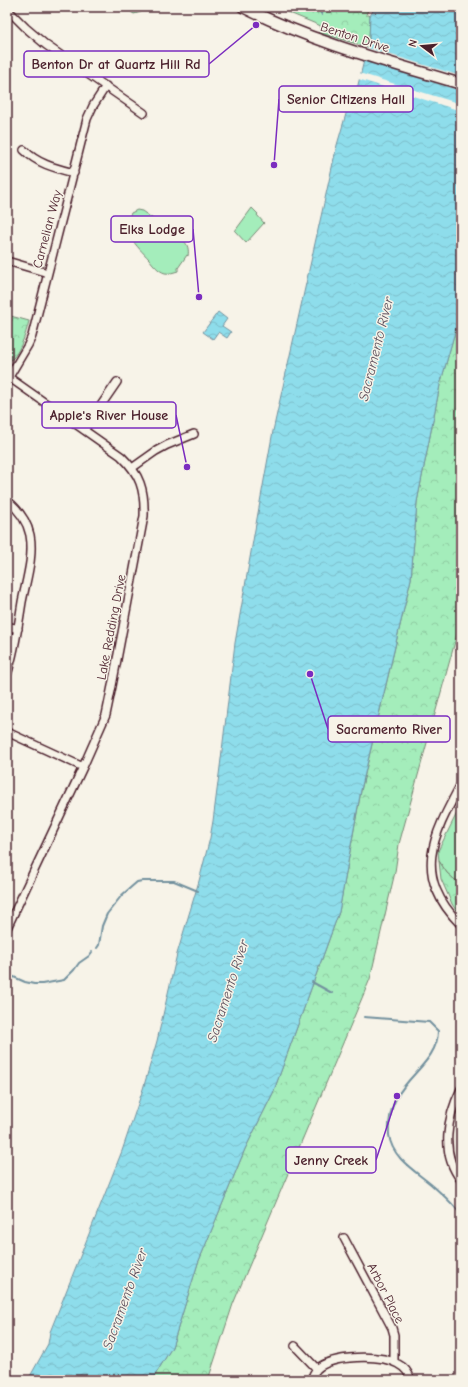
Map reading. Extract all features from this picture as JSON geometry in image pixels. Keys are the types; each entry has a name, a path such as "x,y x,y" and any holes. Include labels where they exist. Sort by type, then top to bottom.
{"street":[{"name":"Benton Drive","path":"243,7 277,23 336,46 461,84"},
{"path":"7,9 46,45 144,113"},
{"name":"Carnelian Way","path":"8,377 31,341 87,119 93,106 106,86"},
{"path":"24,150 29,156 41,163 74,173"},
{"path":"7,262 48,273"},
{"name":"Lake Redding Drive","path":"7,928 106,715 144,516 145,503 143,489 139,478 121,456 8,377"},
{"path":"84,430 117,382"},
{"path":"132,468 156,451 194,434"},
{"path":"7,500 16,508 24,519 28,528 31,542 29,567 18,629 7,675"},
{"path":"7,626 18,629"},
{"path":"7,732 83,767"},
{"path":"461,784 439,828 431,854 433,875 438,893 443,904 461,925"},
{"path":"461,1089 451,1112 447,1137 448,1148 454,1171 461,1180"},
{"name":"Arbor Place","path":"344,1238 392,1328 394,1335 394,1362"},
{"path":"295,1346 317,1369"},
{"path":"311,1380 317,1369 327,1363 337,1360 375,1358 394,1362 405,1370 411,1380"}],"green space":[{"path":"132,7 145,7 141,12 134,14 130,9"},
{"path":"275,7 369,7 366,15 370,16 369,40 367,47 321,33 319,32 321,26"},
{"path":"252,208 264,223 246,243 235,231"},
{"path":"137,210 142,211 184,241 188,248 188,256 187,255 178,268 178,271 165,273 160,271 135,244 131,238 127,226 131,213"},
{"path":"461,310 461,620 399,844 395,872 370,979 233,1304 208,1380 152,1380 172,1347 198,1263 245,1149 273,1093 339,912 361,791 411,579 417,502 440,385"},
{"path":"7,315 29,321 24,338 15,356 7,363"},
{"path":"461,805 461,885 447,873 439,861 438,851"},
{"path":"439,861 447,873 461,885 461,913 456,910 452,904 441,879"}],"water":[{"name":"Sacramento River","path":"375,7 461,7 461,310 440,385 417,502 411,579 361,790 339,912 273,1093 245,1149 198,1263 172,1347 152,1380 28,1380 48,1344 50,1332 122,1151 143,1089 157,1041 177,954 210,838 235,643 273,431 337,145 350,100 357,89 369,40 370,16"},
{"path":"218,312 227,319 222,326 231,332 227,338 218,332 213,339 203,332"}],"pier":[{"path":"365,47 461,76 461,91 361,60"},
{"path":"359,73 461,104 461,111 358,79"}],"waterway":[{"path":"318,7 322,15"},
{"path":"97,948 99,945 102,926 107,914 122,895 137,882 174,881 198,891"},
{"path":"7,974 25,982 34,984 64,980 79,963 92,952"},
{"path":"312,982 332,993"},
{"path":"364,1017 429,1022 438,1031 437,1041 433,1050 422,1066 402,1089 393,1105 390,1115 389,1135 391,1144 400,1158 444,1196 461,1215"}],"place":[{"name":"Benton Dr at Quartz Hill Rd","path":"256,25"},
{"name":"Senior Citizens Hall","path":"274,165"},
{"name":"Elks Lodge","path":"199,297"},
{"name":"Apple's River House","path":"187,467"},
{"name":"Sacramento River","path":"310,674"},
{"name":"Jenny Creek","path":"397,1096"}]}
